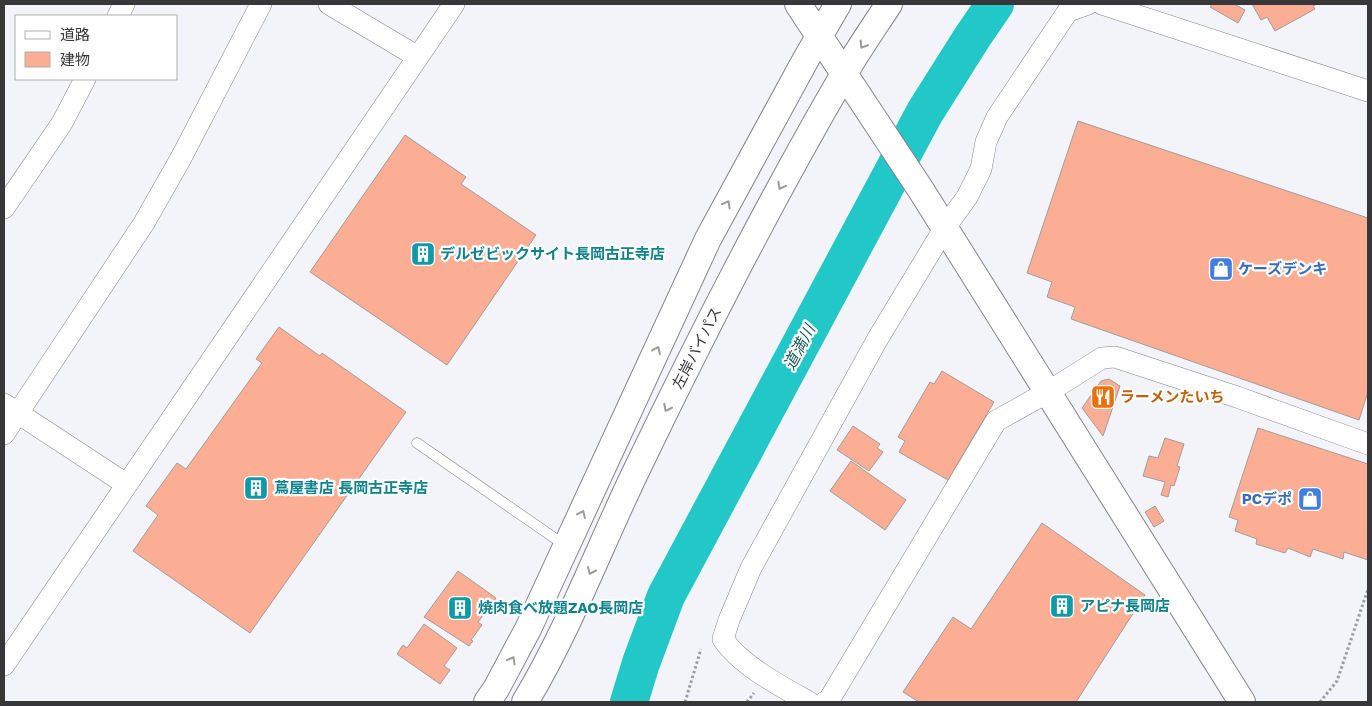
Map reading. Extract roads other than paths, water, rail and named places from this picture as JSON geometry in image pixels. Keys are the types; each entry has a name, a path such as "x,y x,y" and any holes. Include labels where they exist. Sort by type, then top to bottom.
{"street":[{"path":"4,434 11,408 144,223 181,158 261,4"},
{"path":"329,4 418,57"},
{"path":"4,665 454,4"},
{"path":"798,4 845,72 921,190 1242,702"},
{"path":"487,702 528,630 708,239 838,4"},
{"name":"左岸バイパス","path":"525,702 544,670 585,586 637,468 751,242 845,72 889,4"},
{"path":"809,702 761,673 730,651 722,639 729,620 751,568 877,340 944,229 967,196 981,169 986,142 997,118 1068,11 1088,4"},
{"path":"1102,4 1368,91"},
{"path":"4,208 62,123 84,80"},
{"path":"825,702 829,700 996,421 1048,392 1102,358 1114,357 1237,397 1368,444"},
{"path":"11,408 126,484"},
{"path":"567,547 585,548 612,494 637,468"}],"lane":[{"path":"417,443 567,547"}],"waterway":[{"name":"道満川","path":"629,702 641,663 666,596 925,112 995,4"}],"place":[{"name":"デルゼビックサイト長岡古正寺店","path":"423,254"},
{"name":"ケーズデンキ","path":"1221,269"},
{"name":"ラーメンたいち","path":"1103,397"},
{"name":"蔦屋書店 長岡古正寺店","path":"256,488"},
{"name":"PCデポ","path":"1310,499"},
{"name":"アピナ長岡店","path":"1062,606"},
{"name":"焼肉食べ放題ZAO長岡店","path":"460,608"}]}
